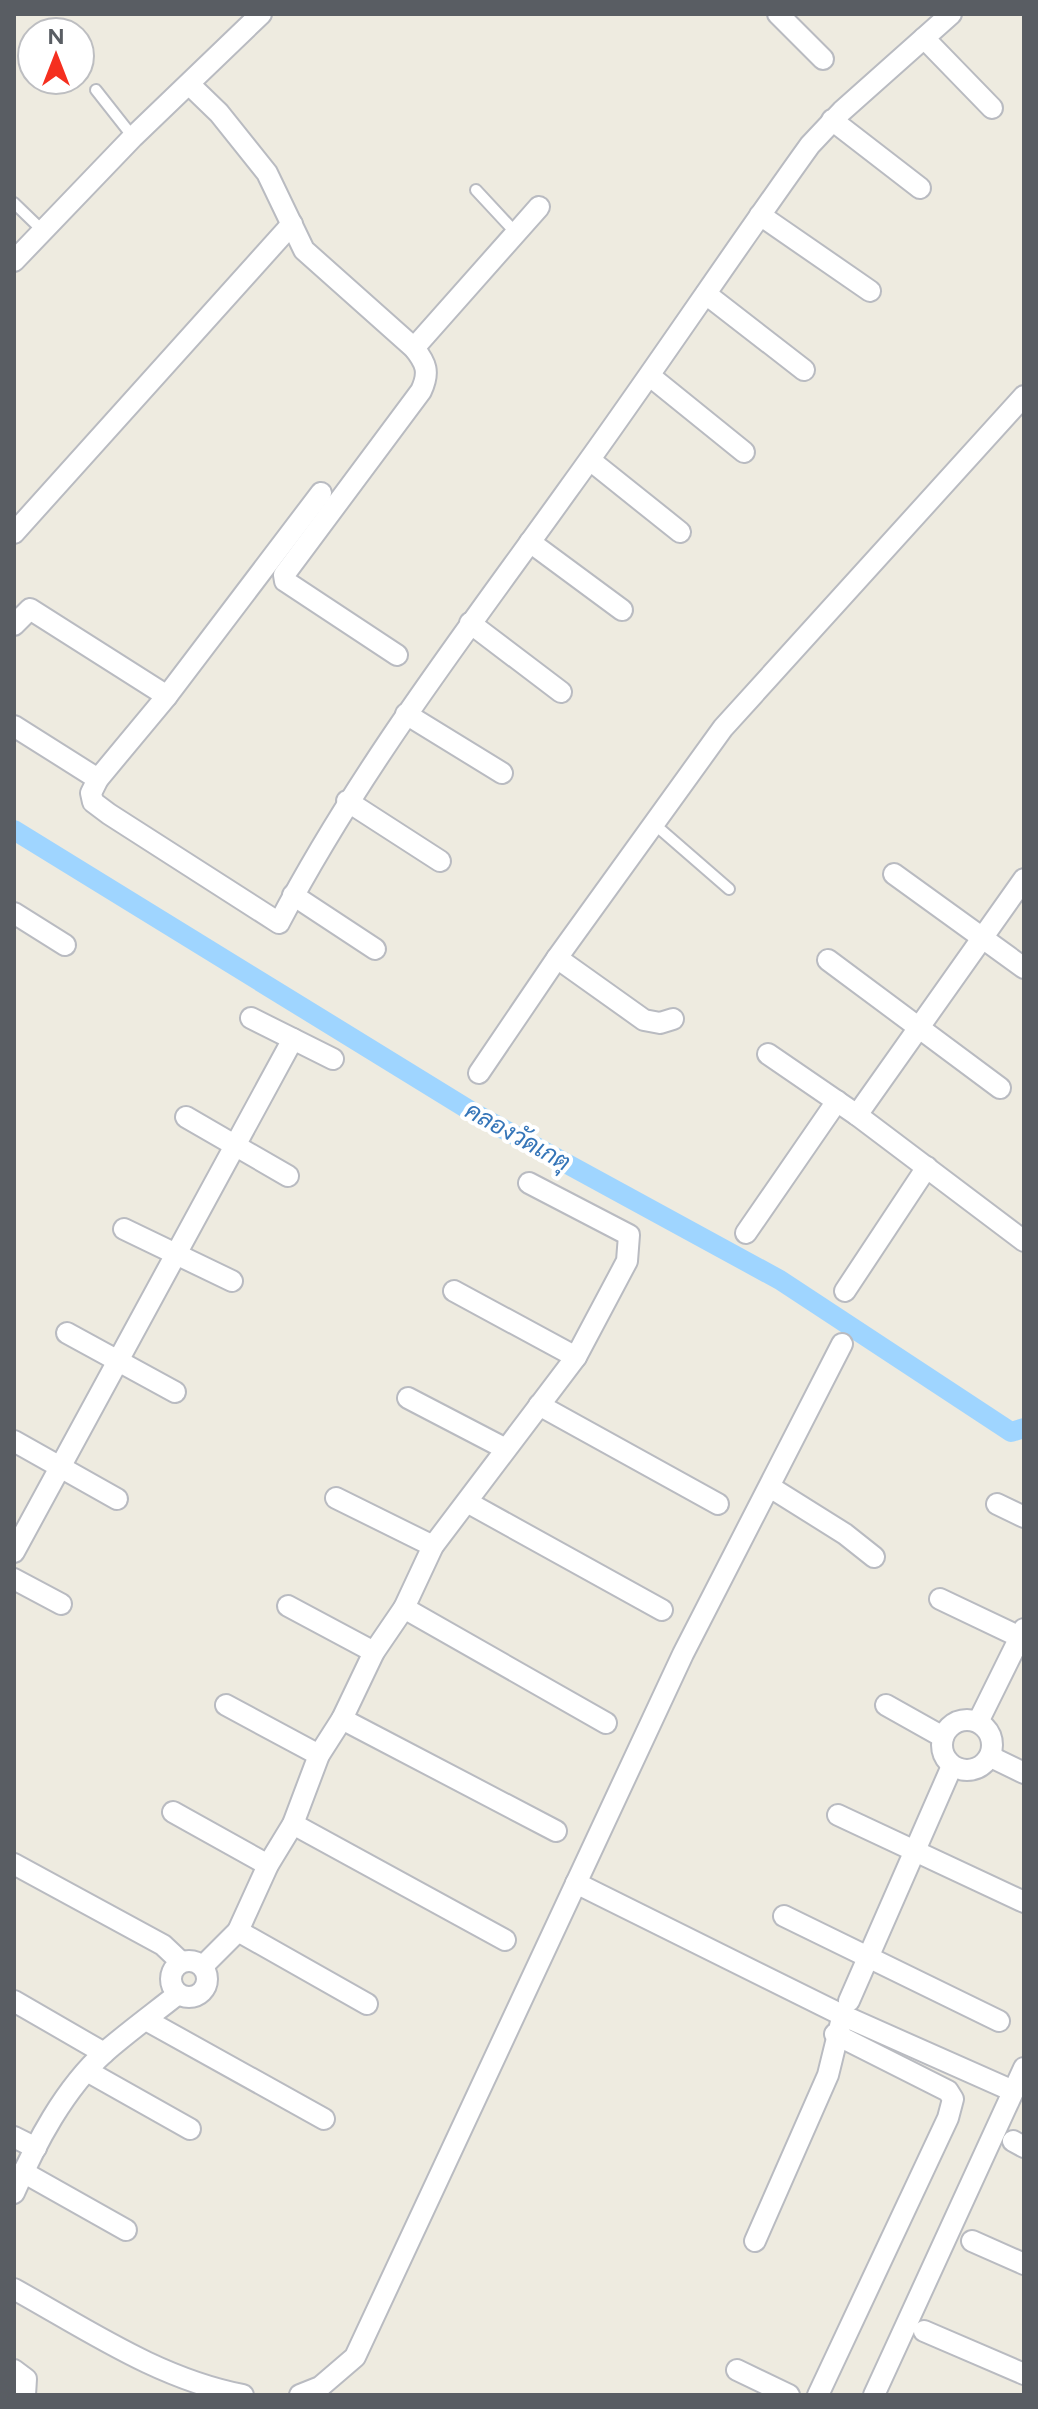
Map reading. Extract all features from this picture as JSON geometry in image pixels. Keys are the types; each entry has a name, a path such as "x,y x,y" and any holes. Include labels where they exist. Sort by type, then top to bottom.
{"street":[{"path":"14,261 133,137 261,14"},
{"path":"778,14 823,59"},
{"path":"321,493 167,696 98,779 91,793 93,802 279,923 347,801 406,714 650,376 760,215 832,120 951,14"},
{"path":"924,38 992,108"},
{"path":"190,85 219,113 267,173 304,250 414,348 425,363 428,378 421,391 284,575 285,581 397,655"},
{"path":"832,120 920,188"},
{"path":"414,348 539,207"},
{"path":"760,215 870,291"},
{"path":"14,533 292,224"},
{"path":"706,294 804,370"},
{"path":"650,376 744,452"},
{"path":"479,1073 557,958 723,728 1024,396"},
{"path":"590,460 680,532"},
{"path":"530,542 622,610"},
{"path":"14,625 30,609 167,696"},
{"path":"470,623 561,692"},
{"path":"406,714 502,773"},
{"path":"14,726 98,779"},
{"path":"347,801 440,861"},
{"path":"894,874 1024,968"},
{"path":"857,1115 1024,879"},
{"path":"293,895 375,949"},
{"path":"14,913 65,945"},
{"path":"557,958 644,1020 660,1023 673,1019"},
{"path":"828,960 1000,1088"},
{"path":"251,1018 333,1059"},
{"path":"14,1552 293,1039"},
{"path":"768,1054 857,1115 1024,1241"},
{"path":"746,1233 837,1101"},
{"path":"186,1117 288,1176"},
{"path":"845,1291 927,1167"},
{"path":"203,1966 238,1931 268,1865 293,1824 319,1755 342,1719 374,1652 404,1608 433,1546 504,1448 576,1357 627,1261 629,1235 529,1183"},
{"path":"124,1229 176,1257 232,1281"},
{"path":"454,1291 576,1357"},
{"path":"67,1333 175,1392"},
{"path":"300,2395 327,2381 355,2357 683,1654 842,1344"},
{"path":"408,1398 504,1448"},
{"path":"539,1405 718,1504"},
{"path":"14,1441 117,1499"},
{"path":"770,1487 845,1534 874,1557"},
{"path":"336,1498 433,1546"},
{"path":"467,1502 662,1610"},
{"path":"997,1504 1024,1517"},
{"path":"14,1579 61,1604"},
{"path":"940,1599 1023,1635 978,1722"},
{"path":"288,1606 374,1652"},
{"path":"404,1608 606,1723"},
{"path":"226,1705 319,1755"},
{"path":"886,1705 943,1737"},
{"path":"342,1719 556,1831"},
{"path":"960,1721 978,1722 988,1730 991,1757 980,1767 964,1771 952,1766 943,1754 943,1737 960,1721"},
{"path":"991,1757 1024,1773"},
{"path":"755,2241 828,2075 843,2017 952,1766"},
{"path":"173,1812 268,1865"},
{"path":"838,1815 1024,1902"},
{"path":"293,1824 505,1940"},
{"path":"14,1864 163,1945 181,1962"},
{"path":"576,1883 843,2017 1013,2091"},
{"path":"784,1916 999,2021"},
{"path":"238,1931 367,2004"},
{"path":"193,1960 203,1966 208,1974 203,1992 187,1997 178,1994 170,1977 181,1962 193,1960"},
{"path":"14,2193 54,2116 87,2071 104,2053 178,1994"},
{"path":"14,2001 104,2053"},
{"path":"818,2395 948,2118 953,2099 948,2091 843,2017"},
{"path":"146,2020 324,2119"},
{"path":"874,2395 1024,2068"},
{"path":"87,2071 190,2129"},
{"path":"14,2137 36,2148"},
{"path":"23,2172 126,2230"},
{"path":"972,2241 1024,2264"},
{"path":"14,2289 158,2369 188,2382 243,2395"},
{"path":"924,2331 1024,2374"},
{"path":"14,2370 26,2379 25,2395"},
{"path":"737,2370 789,2395"}],"lane":[{"path":"96,90 133,137"},
{"path":"476,190 516,233"},
{"path":"14,203 43,231"},
{"path":"653,823 729,889"}],"waterway":[{"name":"คลองวัดเกตุ","path":"14,830 474,1113 780,1280 1011,1432 1024,1428"}]}
